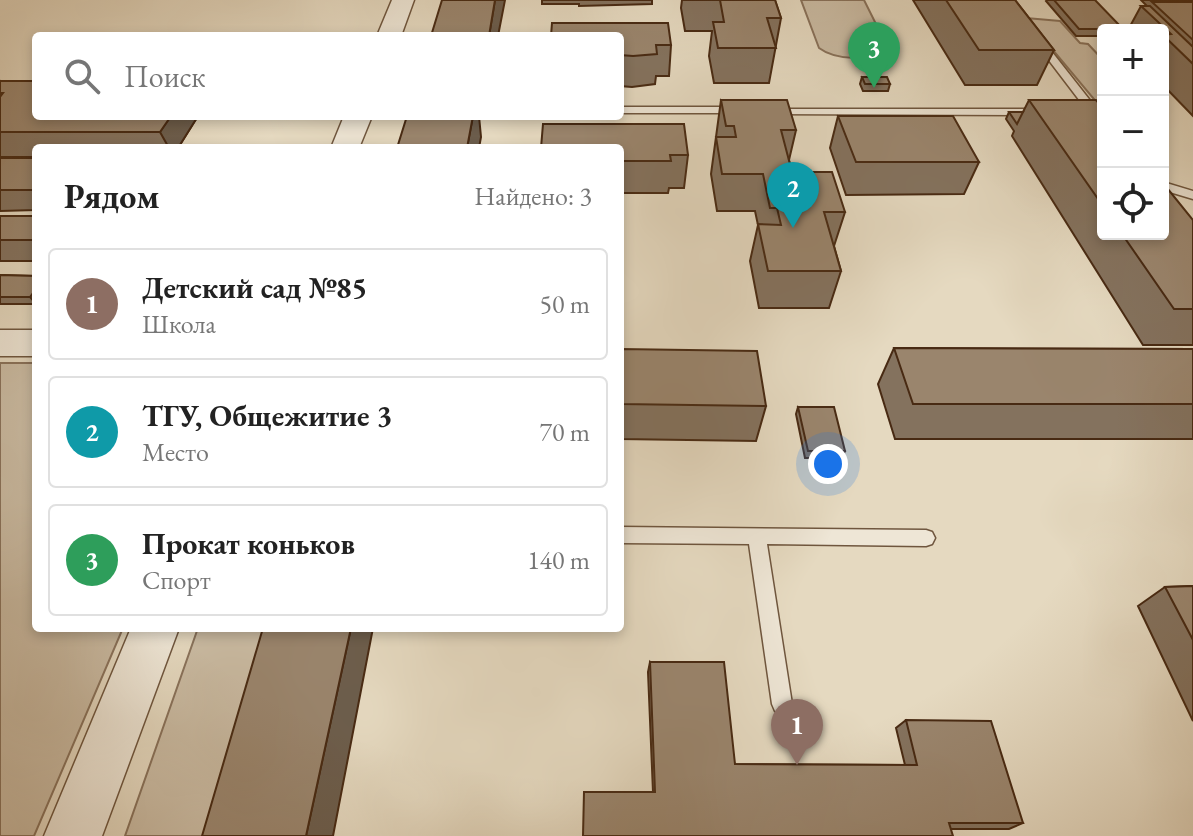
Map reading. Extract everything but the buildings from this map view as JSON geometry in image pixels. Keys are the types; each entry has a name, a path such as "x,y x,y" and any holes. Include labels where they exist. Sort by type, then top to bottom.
{"street":[{"path":"391,32 403,0"},
{"path":"347,144 356,120"},
{"path":"0,343 32,343"},
{"path":"73,836 153,632"}],"lane":[{"path":"1026,25 1087,112 1097,120"},
{"path":"624,110 1050,112"},
{"path":"1169,188 1193,195"},
{"path":"624,535 926,538"},
{"path":"757,537 782,704"}],"shaded area":[{"path":"801,0 864,0 888,48 887,52 852,58 819,48"},
{"path":"1026,18 1060,21 1080,43 1088,44 1097,54 1097,103"},
{"path":"0,363 32,363 32,632 121,632 34,836 0,836"},
{"path":"197,632 293,632 239,836 125,836"}],"place":[{"name":"Прокат коньков","path":"874,88"},
{"name":"ТГУ, Общежитие 3","path":"793,228"},
{"name":"Детский сад №85","path":"797,765"}]}
